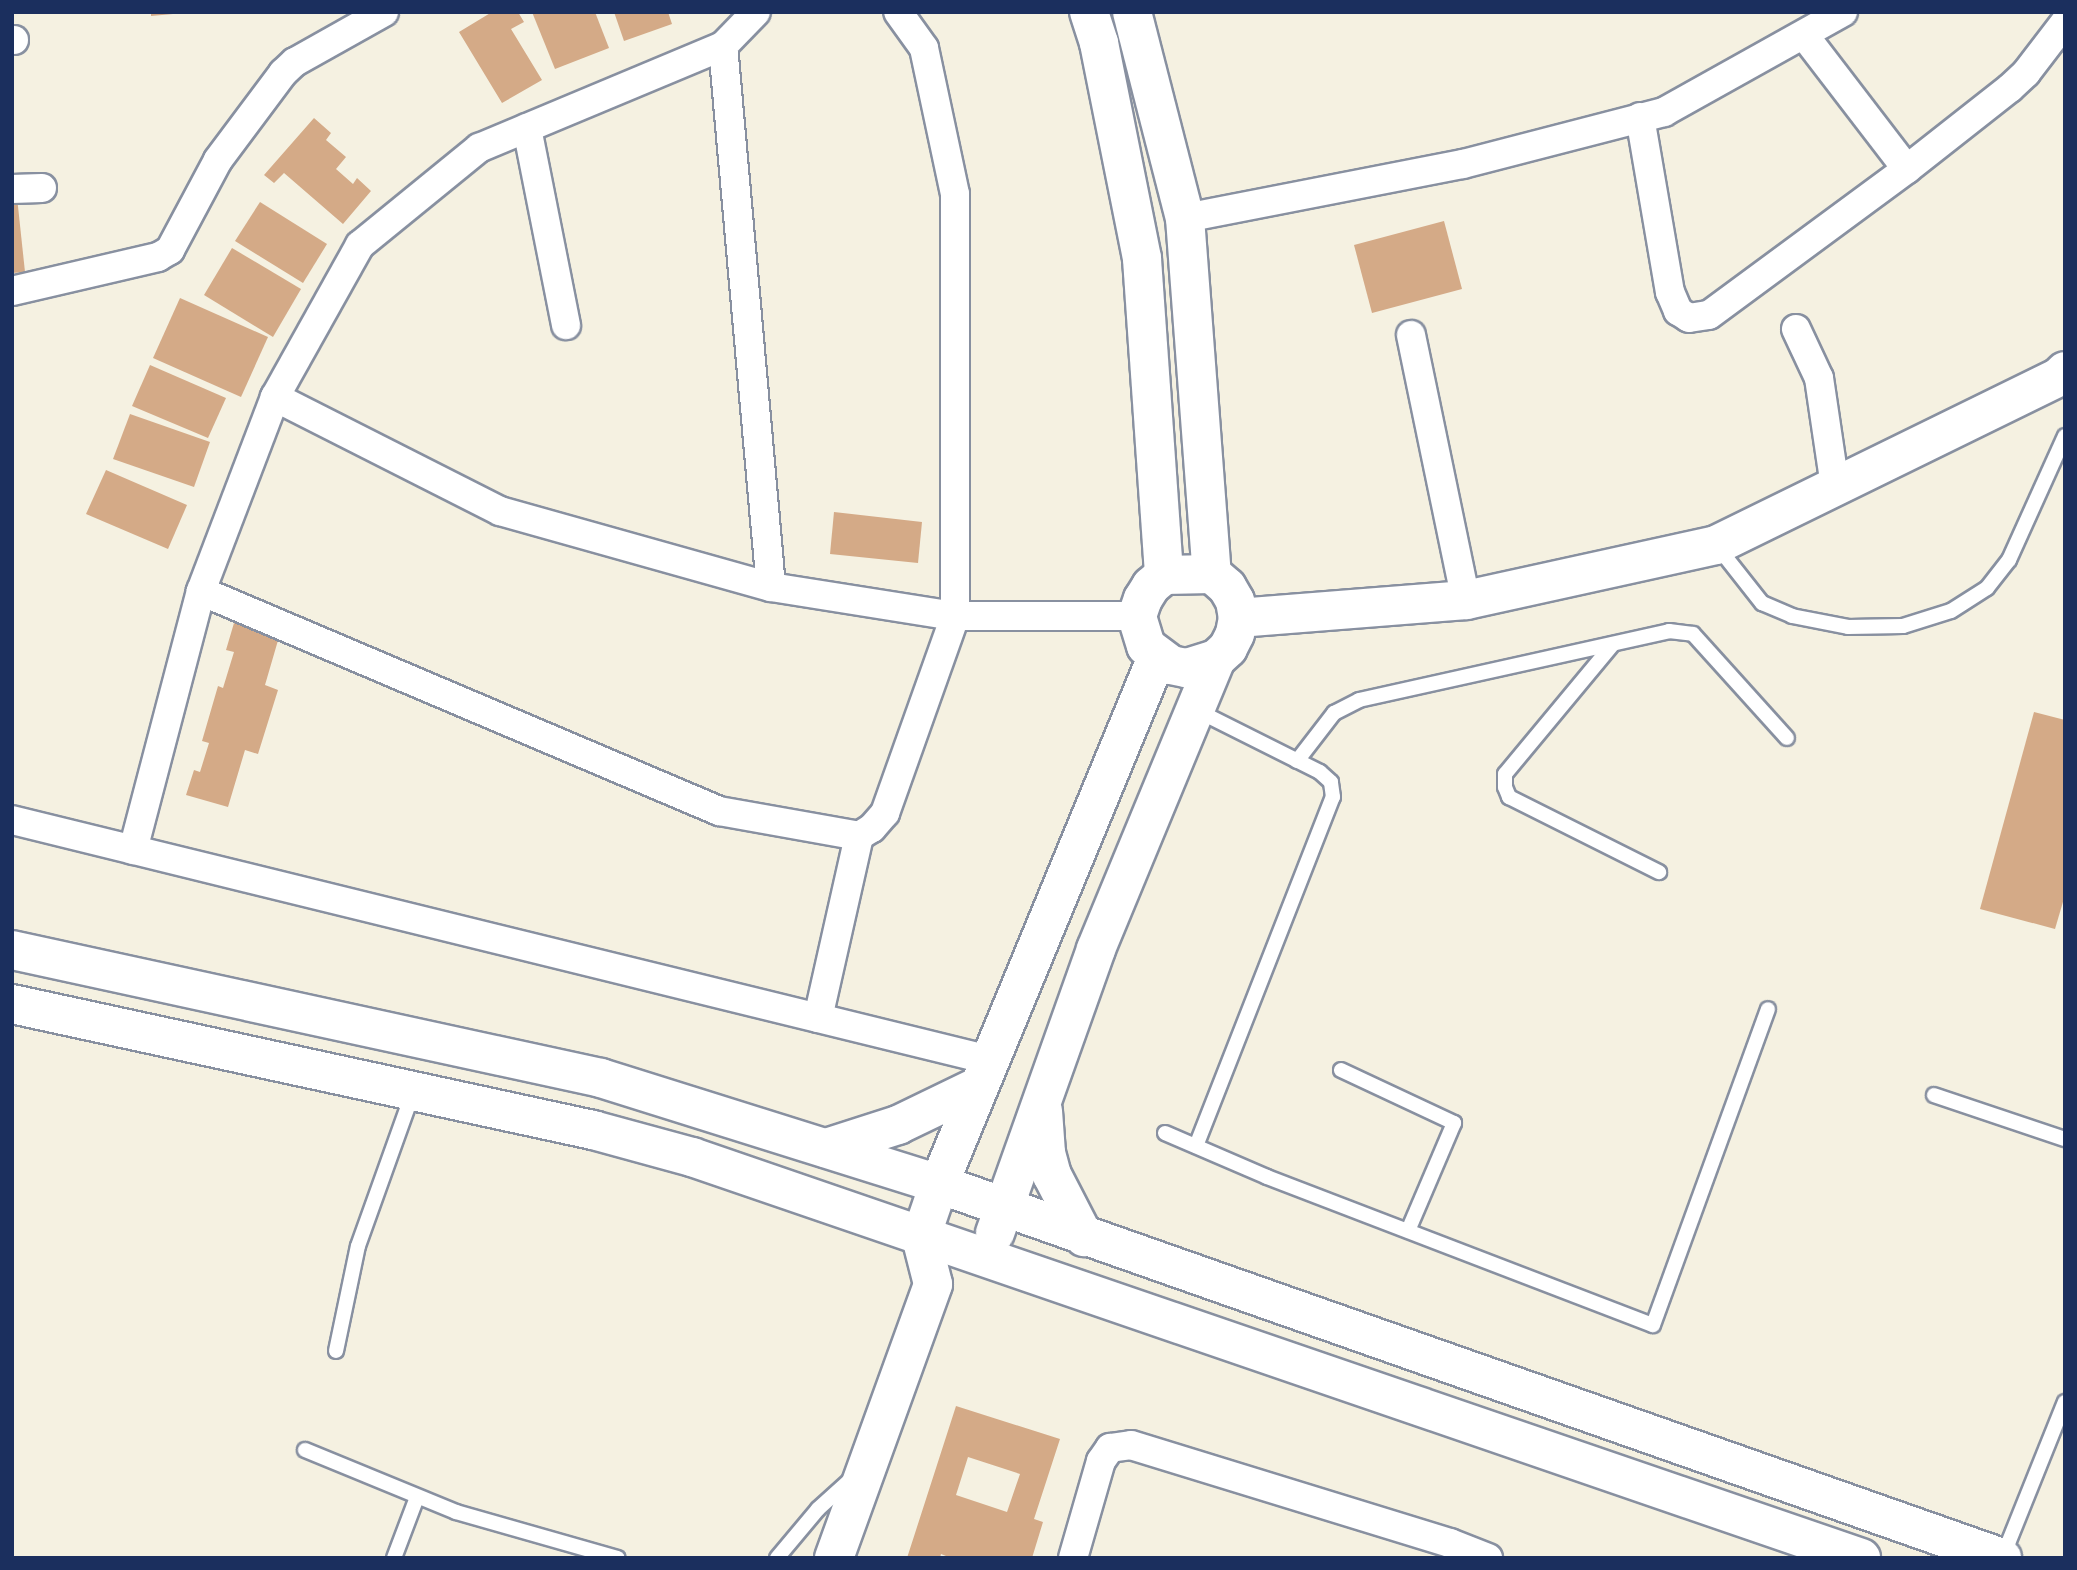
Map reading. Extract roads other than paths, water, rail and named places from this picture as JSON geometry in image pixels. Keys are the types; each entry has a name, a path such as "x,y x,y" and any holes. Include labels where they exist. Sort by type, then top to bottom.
{"main road":[{"path":"1089,12 1098,43 1142,259 1164,575"},
{"path":"1137,13 1185,218 1212,574"},
{"path":"1238,618 1466,600 1716,545 2059,377 2065,371"},
{"path":"933,1284 987,1259 1096,949 1216,659 1228,648 1236,634 1238,618 1235,601 1227,587 1212,574 1164,575 1151,586 1137,616 1146,646 1157,657 1171,665 1186,668 1216,659"},
{"path":"834,1558 933,1284 921,1237 939,1184 1157,657"},
{"path":"12,950 601,1078 939,1184 2002,1558"},
{"path":"12,1004 593,1130 692,1157 1861,1558"},
{"path":"370,1082 382,1030"},
{"path":"826,1149 906,1122 984,1073"},
{"path":"1042,1099 1046,1153 1052,1175 1084,1237"},
{"path":"692,1157 710,1112"}],"street":[{"path":"12,290 158,257 170,250 218,160 283,73 295,62 384,12"},
{"path":"134,850 201,592 275,397 360,245 479,148 723,46 756,12"},
{"path":"201,592 719,811 859,836 872,828 885,813 955,616 955,194 924,48 898,12"},
{"path":"1185,218 1463,164 1664,112 1843,12"},
{"path":"1640,117 1670,292 1678,311 1689,318 1709,315 1907,169 2018,81 2065,22"},
{"path":"1804,36 1907,169"},
{"path":"723,46 771,587"},
{"path":"527,128 566,325"},
{"path":"12,189 42,188"},
{"path":"1797,329 1819,378 1835,487"},
{"path":"1410,335 1466,600"},
{"path":"275,397 500,512 771,587 955,616 1137,616"},
{"path":"12,820 817,1018 984,1073"},
{"path":"817,1018 859,836"},
{"path":"1073,1558 1101,1461 1110,1448 1130,1445 1448,1550 1488,1558"}],"lane":[{"path":"1716,545 1762,603 1792,616 1862,627 1903,625 1951,611 1987,588 2009,560 2065,436"},
{"path":"1297,761 1334,713 1351,703 1669,632 1693,635 1787,738"},
{"path":"1613,644 1505,774 1505,787 1509,797 1659,872"},
{"path":"1195,709 1320,772 1331,782 1333,797 1196,1146"},
{"path":"1165,1133 1267,1177 1653,1325 1768,1009"},
{"path":"1341,1070 1454,1123 1408,1231"},
{"path":"336,1351 358,1246 414,1091"},
{"path":"1934,1095 2065,1139"},
{"path":"2002,1558 2065,1402"},
{"path":"305,1450 456,1512 618,1558"},
{"path":"777,1558 818,1509 867,1464"},
{"path":"394,1558 417,1497"}]}
